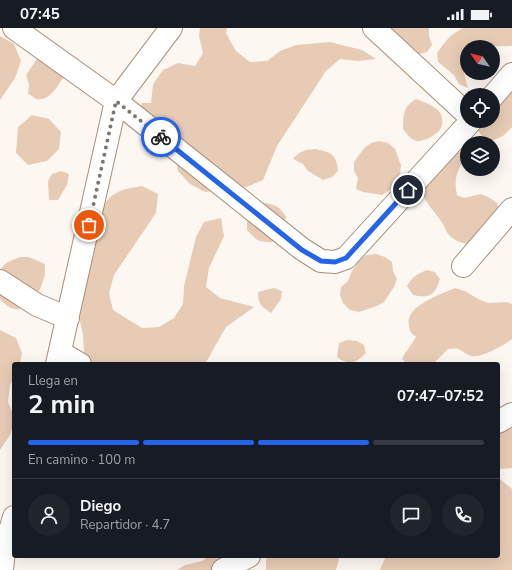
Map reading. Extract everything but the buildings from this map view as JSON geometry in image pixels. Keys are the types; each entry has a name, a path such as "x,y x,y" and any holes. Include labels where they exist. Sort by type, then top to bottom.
{"street":[{"path":"14,28 116,101 302,250 321,261 335,262 346,258 465,128"},
{"path":"73,362 59,358 116,101 171,28"},
{"path":"374,28 460,108"},
{"path":"500,88 512,74"},
{"path":"463,266 512,209"},
{"path":"0,281 37,305 68,318"},
{"path":"500,421 512,414"},
{"path":"2,556 12,524"},
{"path":"223,570 245,558"}],"shaded area":[{"path":"200,28 227,28 226,33 236,51 250,62 267,61 280,51 296,45 330,42 362,50 376,59 358,61 340,59 326,71 277,146 263,180 246,187 205,192 190,184 178,171 175,154 138,119 142,103 151,103 153,84 163,70 178,63 195,66 203,53 199,36"},
{"path":"386,28 429,28 429,36 432,45 427,52 409,57"},
{"path":"463,28 512,28 512,46 500,46 500,40 460,40 460,80 466,80 468,88 459,84 454,75 438,62 437,53 445,42"},
{"path":"0,36 14,44 21,61 15,78 0,100"},
{"path":"43,50 66,73 50,95 46,98 36,99 28,94 29,84 26,75"},
{"path":"512,79 512,127 500,137 500,136 482,136 478,128 500,128 500,96"},
{"path":"416,99 436,109 442,117 441,128 437,133 420,141 413,139 403,129 403,119 406,108"},
{"path":"32,115 49,119 61,132 59,149 47,161 28,165 16,153 18,127"},
{"path":"379,141 388,143 395,149 401,165 400,174 390,190 382,195 363,192 356,189 358,178 354,171 354,162 364,148 371,143"},
{"path":"315,149 325,151 334,157 338,171 332,177 323,180 308,171 303,164 293,159 302,151"},
{"path":"460,152 460,167 456,177 457,195 464,198 481,194 497,203 500,212 469,244 457,241 449,235 422,194 424,186 452,154"},
{"path":"61,171 69,174 67,185 58,200 49,200 48,181 52,174"},
{"path":"142,186 158,194 156,213 114,275 109,293 113,310 142,328 159,327 174,318 183,304 184,286 196,237 204,222 221,218 224,236 209,268 206,287 220,298 254,307 226,327 206,362 91,362 84,351 83,334 79,317 75,253 100,231 100,214 108,200 117,193"},
{"path":"265,203 278,207 286,217 283,226 272,242 258,240 247,230 247,222 258,206"},
{"path":"376,254 385,257 392,262 393,271 397,279 394,287 384,302 377,306 359,312 350,310 343,303 340,295 341,287 348,281 360,259 367,255"},
{"path":"21,257 29,257 45,264 45,274 40,290 33,303 25,308 14,309 6,305 0,299 0,271 1,268 12,260"},
{"path":"427,270 435,272 440,279 436,289 427,296 413,295 407,286 415,276"},
{"path":"274,288 282,291 281,299 271,313 261,304 258,292"},
{"path":"455,288 465,291 480,300 489,303 507,302 512,304 512,339 499,348 481,355 472,356 458,349 448,349 435,362 405,362 402,359 416,337 409,328 409,319 412,313 422,304"},
{"path":"0,330 16,338 22,353 20,362 12,362 12,382 10,385 8,402 12,411 12,429 10,435 0,450"},
{"path":"347,340 357,341 364,345 366,353 356,361 345,362 341,360 337,357 339,343"},
{"path":"512,423 512,468 500,469 500,427"},
{"path":"500,479 512,489 512,570 380,570 385,558 500,558"},
{"path":"206,558 244,558 224,570 177,570 185,565 202,561"},
{"path":"268,558 339,559 336,570 266,570 266,560"}],"way so far":[{"path":"89,225 116,101 161,137"}],"route":[{"path":"161,137 302,250 321,261 335,262 346,258 408,190"}]}
